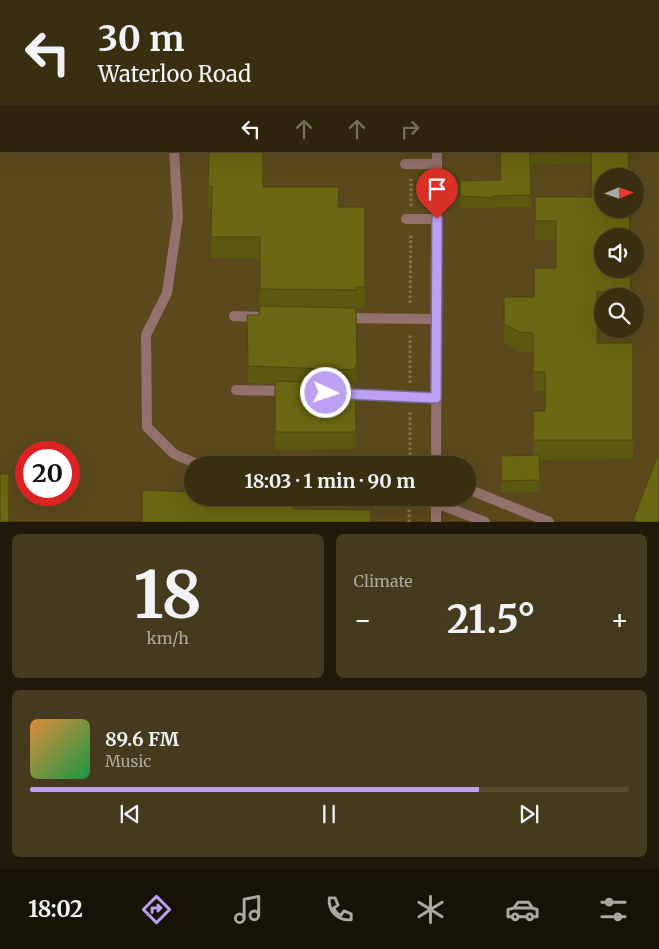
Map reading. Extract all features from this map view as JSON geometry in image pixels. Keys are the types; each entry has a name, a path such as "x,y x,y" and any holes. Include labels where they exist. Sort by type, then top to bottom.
{"street":[{"path":"174,152 178,217 167,294 146,335 148,427 174,454 184,458"},
{"path":"436,456 437,152"},
{"path":"405,164 437,164"},
{"path":"406,219 437,219"},
{"path":"234,316 272,317"},
{"path":"330,318 437,318"},
{"path":"236,390 302,392"},
{"path":"328,393 436,398"},
{"path":"476,492 549,522"},
{"path":"436,506 436,522"},
{"path":"449,506 485,522"}],"path":[{"path":"409,506 409,522"}],"shaded area":[{"path":"0,152 659,152 659,521 0,521"}],"building":[{"path":"209,152 263,152 263,187 339,187 338,207 365,207 365,287 356,287 356,290 260,289 260,237 211,237 212,186 208,186"},
{"path":"500,152 590,152 530,153 531,195 493,196 493,198 460,196 460,181 501,180"},
{"path":"591,152 628,152 629,168 594,168 594,218 629,218 630,228 594,228 594,278 630,278 631,288 594,288 594,338 597,338 597,343 633,343 633,440 533,440 533,411 545,411 545,372 533,372 533,333 519,332 504,324 504,297 534,297 534,268 556,268 556,221 535,221 535,197 592,197"},
{"path":"260,306 356,308 357,366 355,366 355,370 248,366 247,315 259,315"},
{"path":"275,381 355,384 356,432 275,432"},
{"path":"659,452 659,522 637,522 633,520"},
{"path":"539,455 540,480 501,481 501,456"},
{"path":"0,474 9,474 9,522 0,522"},
{"path":"142,490 184,492 184,506 293,506 293,509 371,510 371,522 142,522"}],"route":[{"path":"326,393 436,398 437,219"}]}
